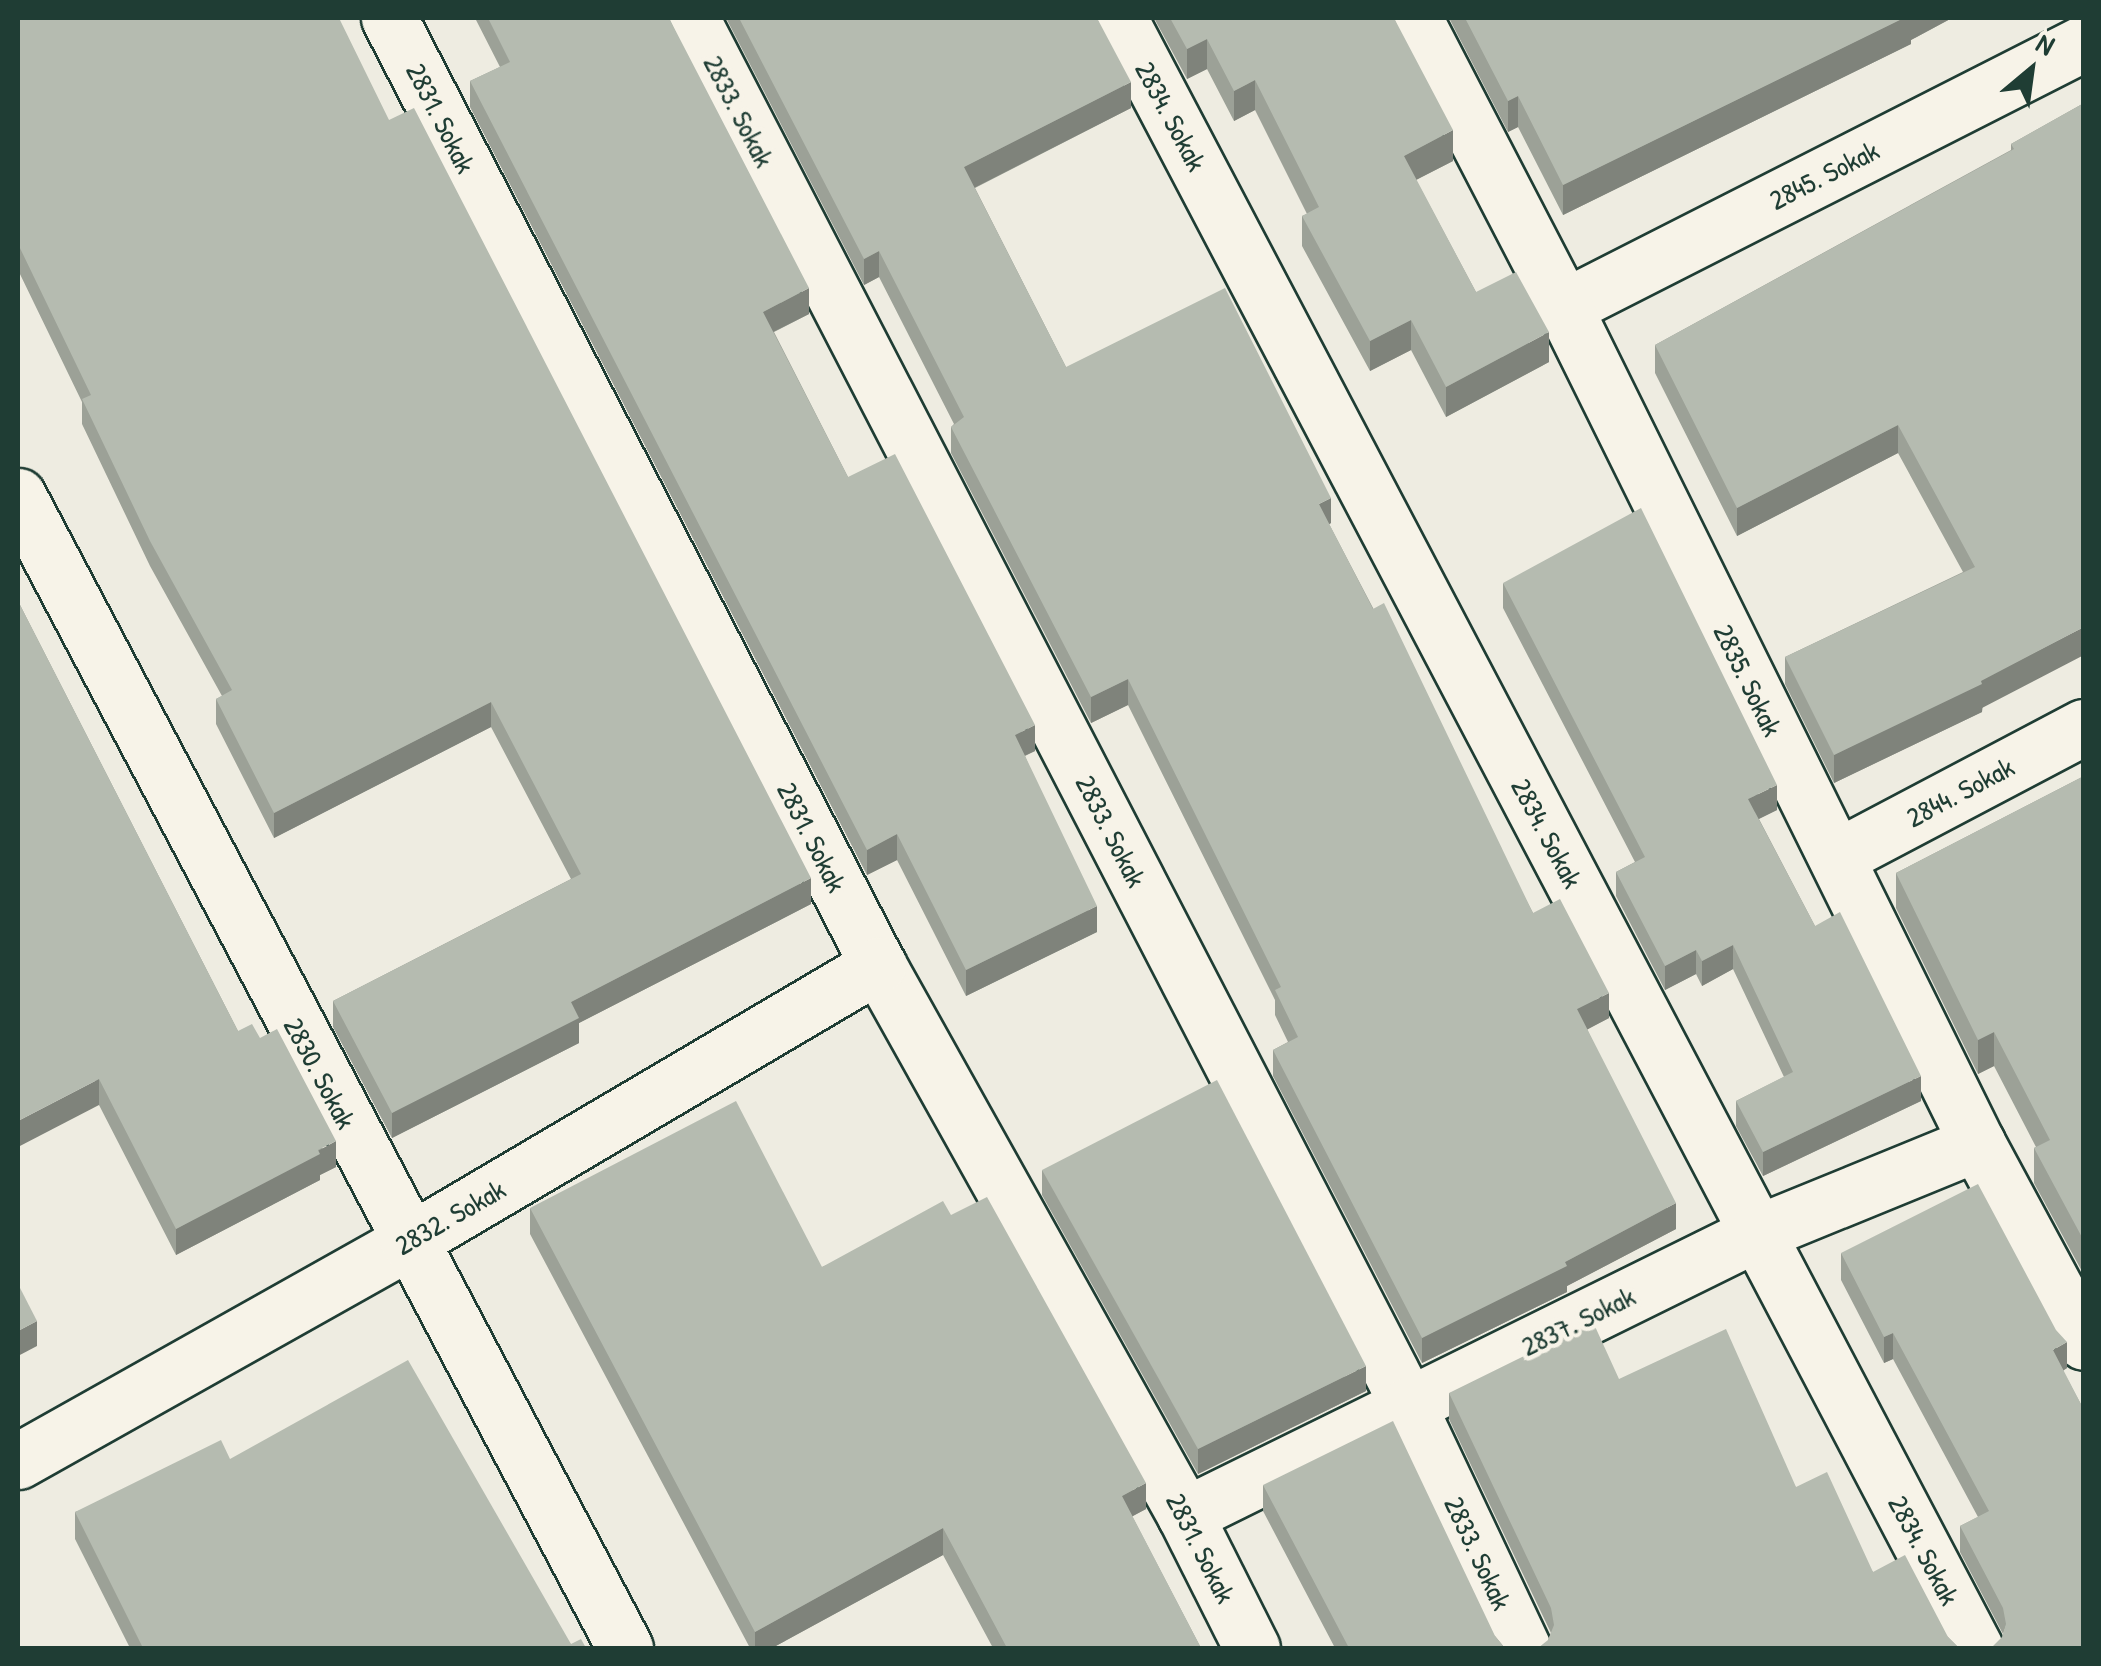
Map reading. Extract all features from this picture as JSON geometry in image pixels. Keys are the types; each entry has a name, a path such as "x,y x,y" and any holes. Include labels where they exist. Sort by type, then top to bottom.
{"street":[{"name":"2831. Sokak","path":"389,18 878,965 1185,1514 1252,1648"},
{"name":"2833. Sokak","path":"690,18 1408,1405 1522,1648"},
{"name":"2834. Sokak","path":"1119,18 1975,1648"},
{"name":"2835. Sokak","path":"1414,18 1564,307 1978,1143 2084,1342"},
{"name":"2845. Sokak","path":"1564,307 2084,43"},
{"name":"2830. Sokak","path":"18,496 625,1648"},
{"name":"2844. Sokak","path":"1836,857 2084,727"},
{"name":"2832. Sokak","path":"18,1460 408,1242 878,965"},
{"name":"2837. Sokak","path":"1185,1514 1757,1233 1978,1143"}],"building":[{"path":"18,18 339,18 389,120 414,108 811,878 571,1002 579,1018 392,1113 333,1001 581,874 491,702 274,813 216,699 232,690 150,541 82,399 91,395 18,244"},
{"path":"488,18 669,18 809,288 763,312 848,477 895,454 1035,725 1015,735 1097,906 966,970 897,834 867,850 470,81 510,62"},
{"path":"739,18 1097,18 1131,82 964,167 1066,367 1225,288 1331,498 1319,504 1373,609 1384,603 1533,913 1560,899 1609,993 1577,1009 1676,1203 1565,1262 1567,1266 1422,1338 1273,1050 1298,1037 1275,990 1281,987 1128,679 1091,697 951,427 964,417 879,251 864,259"},
{"path":"1170,18 1394,18 1453,130 1404,156 1476,292 1516,272 1549,332 1446,387 1411,320 1370,341 1302,216 1319,207 1255,80 1234,91 1207,39 1187,49"},
{"path":"1465,18 1904,18 1563,185 1518,96 1508,101"},
{"path":"2084,103 2084,627 1981,681 1982,684 1834,755 1785,657 1975,567 1898,425 1737,508 1655,345 2014,149 2011,144"},
{"path":"1641,508 1777,785 1748,799 1815,926 1840,912 1921,1076 1763,1152 1736,1101 1793,1072 1733,945 1702,961 1696,950 1665,966 1616,872 1645,857 1503,583"},
{"path":"18,601 238,1031 252,1024 260,1038 277,1029 336,1141 318,1150 320,1154 176,1229 99,1079 18,1121"},
{"path":"2084,776 2084,1241 2034,1148 2050,1140 1994,1032 1978,1040 1896,873"},
{"path":"1217,1080 1366,1366 1198,1449 1042,1170"},
{"path":"736,1101 822,1267 943,1201 951,1215 987,1197 1146,1483 1122,1496 1201,1648 1007,1648 943,1528 755,1632 530,1208"},
{"path":"1978,1184 2056,1330 2067,1342 2053,1350 2084,1410 2084,1648 1991,1648 2002,1637 2006,1624 2003,1608 1960,1526 1989,1511 1893,1333 1884,1337 1841,1253"},
{"path":"18,1284 37,1321 18,1331"},
{"path":"1593,1322 1619,1379 1726,1329 1796,1487 1827,1472 1873,1572 1905,1555 1948,1637 1961,1648 1538,1648 1548,1640 1554,1625 1551,1608 1449,1393"},
{"path":"408,1360 571,1644 581,1639 586,1648 143,1648 75,1512 221,1440 230,1459"},
{"path":"1393,1421 1495,1636 1509,1648 1349,1648 1263,1485"}]}
